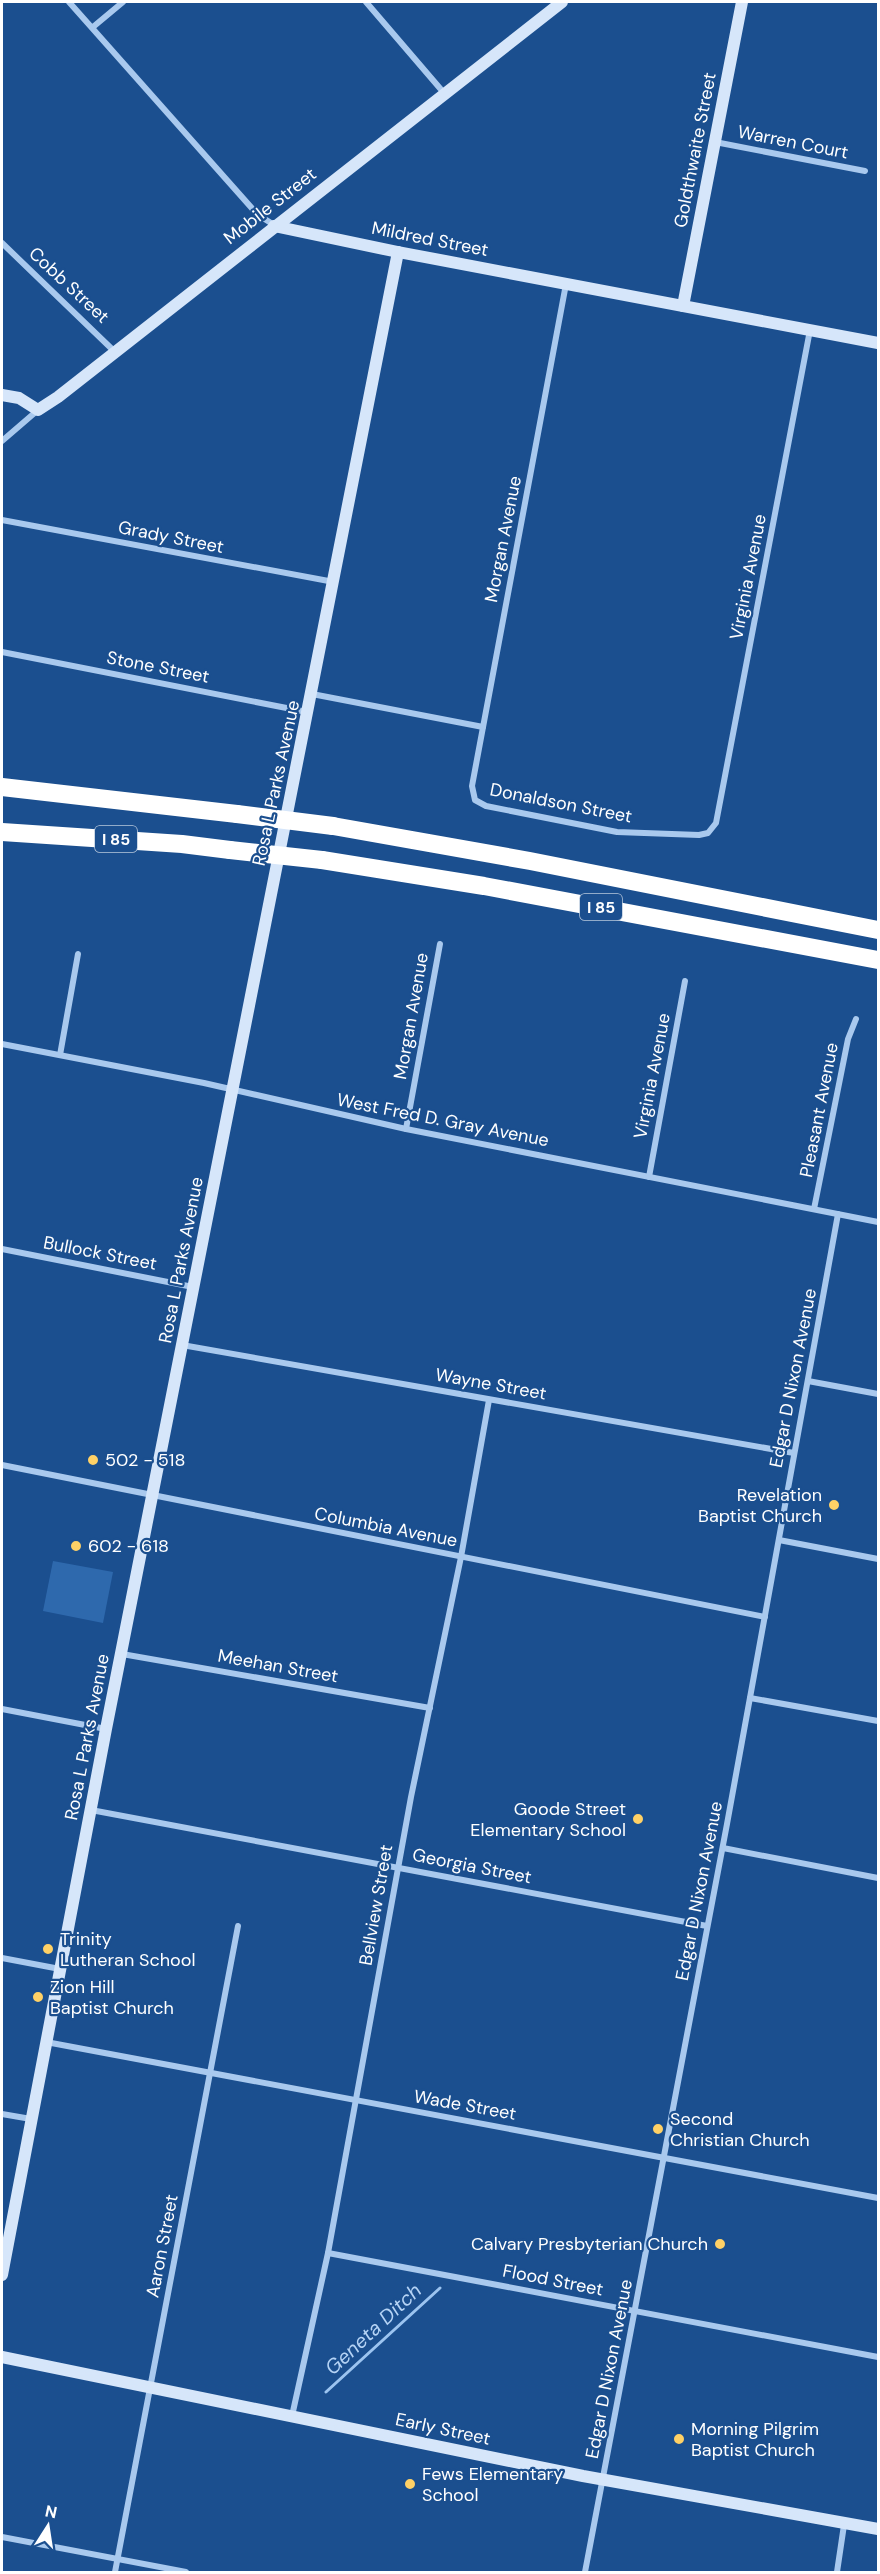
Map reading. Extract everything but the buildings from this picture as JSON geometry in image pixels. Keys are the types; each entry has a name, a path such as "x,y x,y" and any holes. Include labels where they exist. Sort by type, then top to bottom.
{"highway":[{"path":"2,773 100,797"},
{"name":"I 85","path":"2,787 333,826 542,863 879,930"},
{"name":"I 85","path":"2,832 171,843 322,860 484,886 879,960"}],"street":[{"name":"Mildred Street","path":"69,2 257,214 274,226 879,343"},
{"path":"93,27 123,2"},
{"path":"366,2 444,93"},
{"name":"Mobile Street","path":"2,441 38,410 562,2"},
{"name":"Goldthwaite Street","path":"683,306 741,2"},
{"name":"Warren Court","path":"715,142 865,171"},
{"name":"Cobb Street","path":"2,243 114,351"},
{"name":"Rosa L Parks Avenue","path":"2,2275 106,1729 399,252"},
{"name":"Morgan Avenue","path":"475,800 472,786 566,283"},
{"name":"Virginia Avenue","path":"712,829 716,823 810,330"},
{"path":"2,394 18,398 38,410"},
{"name":"Grady Street","path":"2,520 335,582"},
{"name":"Stone Street","path":"2,652 308,712"},
{"path":"312,694 483,727"},
{"name":"Donaldson Street","path":"475,800 486,806 617,832 699,835 712,829"},
{"name":"Morgan Avenue","path":"406,1129 440,944"},
{"path":"60,1055 78,954"},
{"name":"Virginia Avenue","path":"649,1177 685,981"},
{"name":"Pleasant Avenue","path":"814,1209 848,1039 856,1019"},
{"name":"West Fred D. Gray Avenue","path":"2,1044 233,1090 406,1129 879,1222"},
{"name":"Edgar D Nixon Avenue","path":"585,2572 723,1848 838,1214"},
{"name":"Bullock Street","path":"2,1249 194,1287"},
{"name":"Wayne Street","path":"182,1345 794,1454"},
{"path":"808,1381 879,1394"},
{"name":"Bellview Street","path":"292,2416 328,2253 489,1400"},
{"name":"Columbia Avenue","path":"2,1465 765,1617"},
{"path":"779,1540 879,1558"},
{"name":"Meehan Street","path":"122,1654 430,1707"},
{"path":"750,1698 879,1721"},
{"path":"2,1709 106,1729"},
{"name":"Georgia Street","path":"91,1810 707,1926"},
{"path":"723,1848 879,1878"},
{"name":"Aaron Street","path":"115,2572 237,1926"},
{"path":"2,1958 60,1969"},
{"name":"Wade Street","path":"46,2042 879,2198"},
{"path":"2,2114 31,2120"},
{"name":"Flood Street","path":"328,2253 879,2357"},
{"name":"Early Street","path":"2,2357 604,2479 844,2525 879,2529"},
{"path":"837,2572 844,2525"},
{"path":"2,2536 186,2572"}],"shaded area":[{"path":"53,1561 113,1572 103,1623 43,1611"}],"waterway":[{"name":"Geneta Ditch","path":"326,2392 440,2288"}],"place":[{"name":"502 - 518","path":"93,1460"},
{"name":"Revelation Baptist Church","path":"834,1505"},
{"name":"602 - 618","path":"76,1546"},
{"name":"Goode Street Elementary School","path":"638,1819"},
{"name":"Trinity Lutheran School","path":"48,1949"},
{"name":"Zion Hill Baptist Church","path":"38,1997"},
{"name":"Second Christian Church","path":"658,2129"},
{"name":"Calvary Presbyterian Church","path":"720,2244"},
{"name":"Morning Pilgrim Baptist Church","path":"679,2439"},
{"name":"Fews Elementary School","path":"410,2484"}]}
